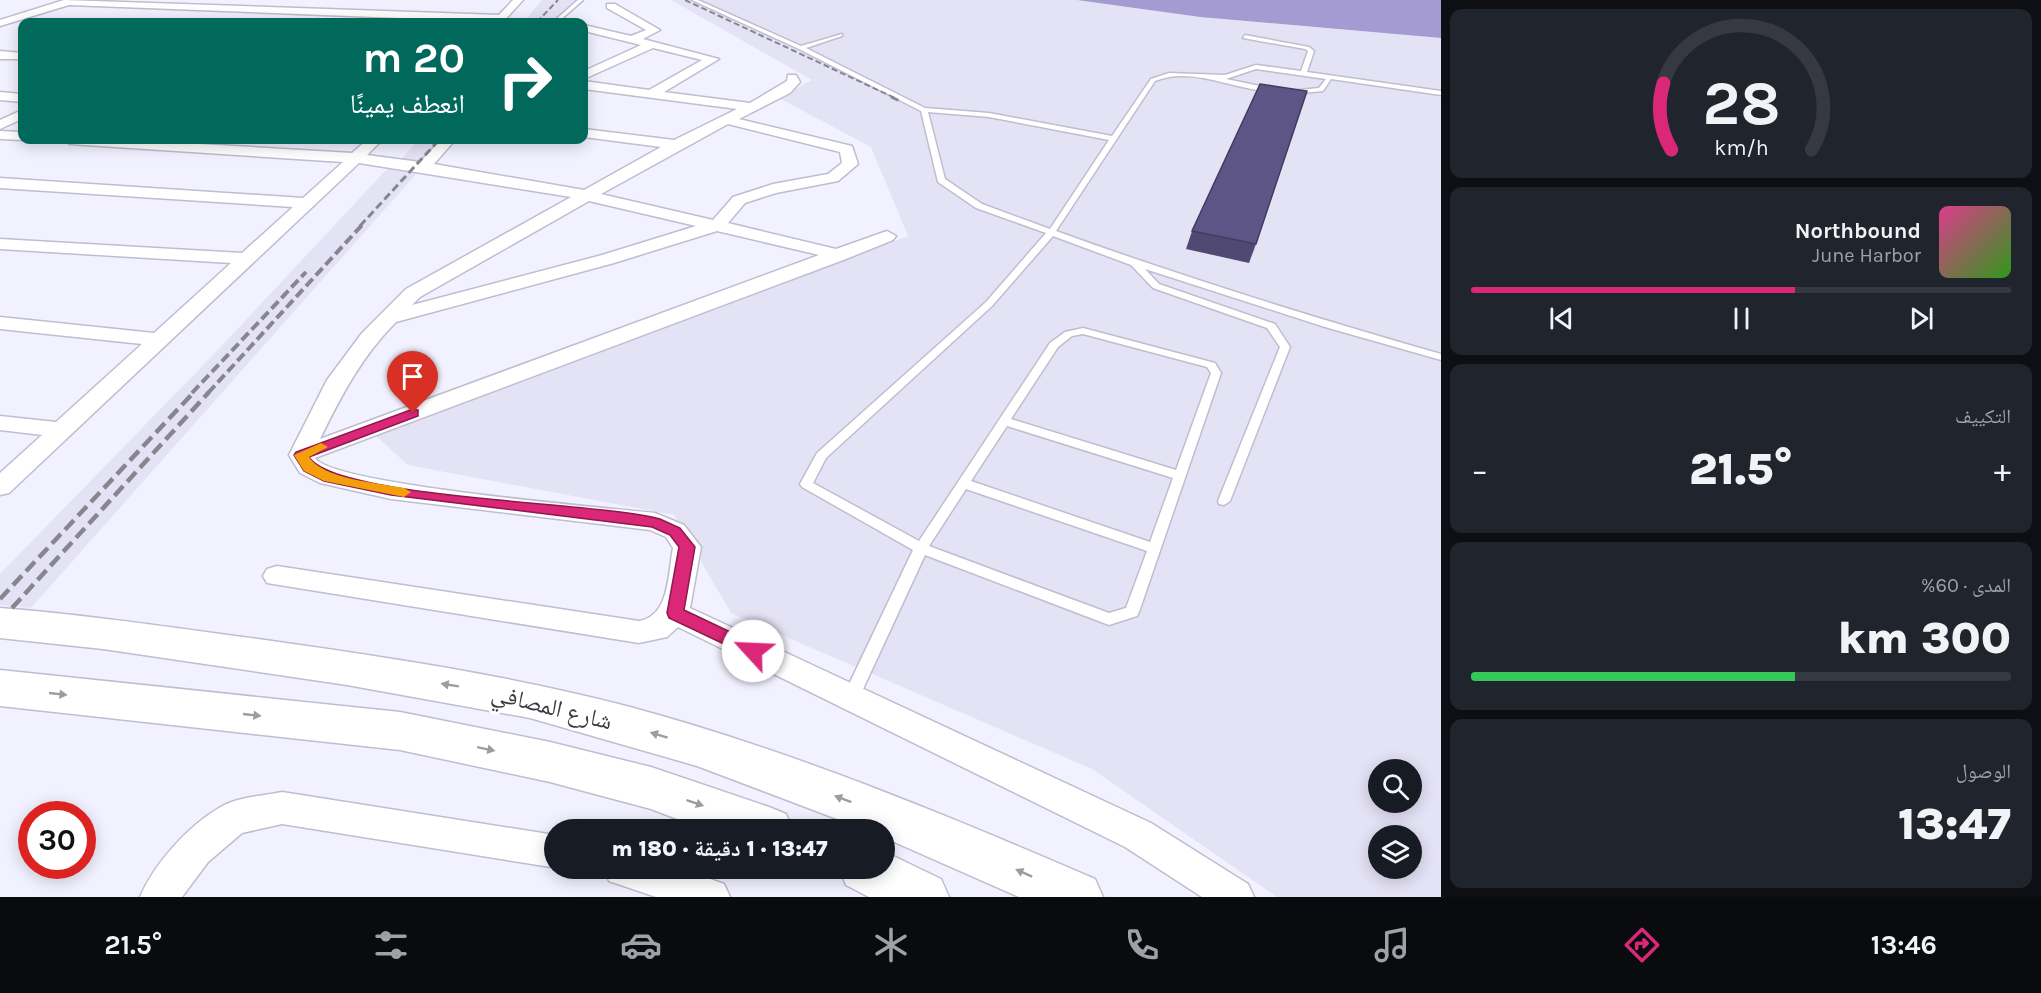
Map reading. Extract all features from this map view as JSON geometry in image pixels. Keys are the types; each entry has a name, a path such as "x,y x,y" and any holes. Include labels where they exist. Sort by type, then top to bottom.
{"main road":[{"name":"شارع المصافي","path":"0,623 64,627 485,690 568,709 747,762 960,844 1077,897"},
{"path":"0,688 400,731 550,762 640,785 737,819"},
{"path":"886,879 923,897"}],"street":[{"path":"257,18 300,0"},
{"path":"502,18 518,0"},
{"path":"0,23 72,1 282,8 464,18"},
{"path":"610,6 655,30 633,39"},
{"path":"0,23 18,24"},
{"path":"588,29 714,59 650,94"},
{"path":"588,73 653,44"},
{"path":"0,55 18,56"},
{"path":"301,455 335,385 386,318 413,293 676,145 785,90 794,82 792,78"},
{"path":"588,86 753,107"},
{"path":"0,96 18,98"},
{"path":"0,125 18,114"},
{"path":"386,318 608,259 718,225 739,200 773,189 833,178 850,164 847,149 727,120"},
{"path":"588,134 676,145"},
{"path":"0,135 18,136"},
{"path":"134,144 356,158 423,168 586,195 840,255"},
{"path":"0,487 60,430 162,340 371,144"},
{"path":"423,168 444,144"},
{"path":"0,183 307,203"},
{"path":"301,455 887,236"},
{"path":"0,244 248,259"},
{"path":"0,323 162,340"},
{"path":"0,423 60,430"},
{"path":"277,576 639,632 657,629 675,613 687,547 675,531 655,522 391,491 329,477 309,468 301,455"},
{"path":"675,613 1138,835 1235,897"},
{"path":"159,897 195,850 232,819 282,808 544,850"},
{"path":"656,879 711,897"}],"lane":[{"path":"560,18 581,0"},
{"path":"694,0 801,48 924,110 989,116 1114,139"},
{"path":"801,48 840,35"},
{"path":"1245,37 1307,48 1311,51 1303,74"},
{"path":"851,697 921,548 1054,345 1069,334 1083,331 1211,366 1216,373 1132,612 1109,619 921,548 806,484 821,456 989,304 1051,233 1153,80 1159,77 1236,76 1247,69 1256,67 1441,93"},
{"path":"1218,78 1240,85 1294,92 1321,90 1330,77"},
{"path":"924,110 941,180 979,206 1135,263 1329,325 1441,357"},
{"path":"1135,263 1156,286 1271,326 1285,346 1224,501"},
{"path":"1004,421 1180,476"},
{"path":"963,483 1155,549"}],"shaded area":[{"path":"542,0 577,0 556,18 527,18"},
{"path":"671,0 1077,0 1200,17 1441,38 1441,897 1277,897 1092,769 731,613 674,515 408,465 376,436 908,236 871,147 779,98 812,80"},
{"path":"1077,0 1441,0 1441,38 1200,17"},
{"path":"415,144 443,144 426,163 401,159"},
{"path":"387,169 416,174 31,608 0,605 0,574 215,353"}],"building":[{"path":"1260,84 1307,91 1256,244 1192,231"}],"railway":[{"path":"541,18 558,0"},
{"path":"685,0 895,98"},
{"path":"891,97 900,101"},
{"path":"360,226 435,144"},
{"path":"208,393 362,225"},
{"path":"192,393 306,272"},
{"path":"0,599 194,392"},
{"path":"12,608 209,392"}],"slow traffic":[{"path":"321,447 301,455 309,468 329,477 404,492"}],"route":[{"path":"413,413 301,455 309,468 329,477 391,491 655,522 675,531 687,547 675,613 753,651"}]}
